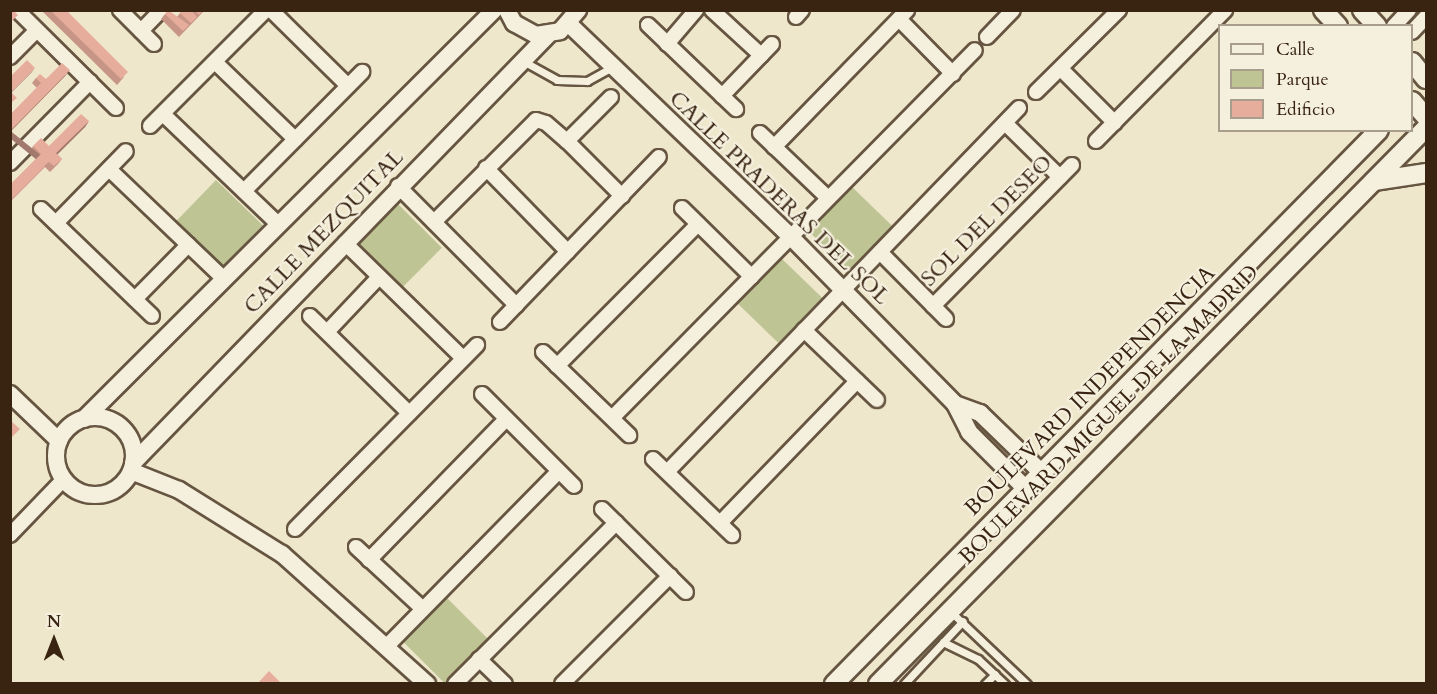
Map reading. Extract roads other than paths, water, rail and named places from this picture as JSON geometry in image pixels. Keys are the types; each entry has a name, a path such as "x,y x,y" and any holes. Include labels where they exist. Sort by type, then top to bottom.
{"main road":[{"path":"1323,10 1336,24"},
{"path":"1362,10 1375,24"},
{"path":"1413,63 1426,79"},
{"path":"1413,98 1426,84"},
{"path":"1413,100 1426,117"},
{"path":"1374,181 1426,128"},
{"name":"BOULEVARD INDEPENDENCIA","path":"834,684 1377,132"},
{"path":"1374,181 1426,173"},
{"name":"BOULEVARD MIGUEL DE LA MADRID","path":"878,684 957,616 1374,181"}],"street":[{"path":"120,10 154,44"},
{"path":"141,31 161,10"},
{"path":"150,126 216,63 266,10"},
{"path":"271,10 348,86"},
{"name":"CALLE MEZQUITAL","path":"84,418 494,10"},
{"path":"507,10 524,31 548,35"},
{"path":"667,44 696,10"},
{"path":"712,10 761,55"},
{"path":"1036,92 1119,10"},
{"path":"1096,141 1225,10"},
{"path":"1396,24 1409,10"},
{"path":"20,13 116,108"},
{"path":"987,37 1004,13"},
{"path":"774,147 903,15 953,74"},
{"name":"CALLE MEZQUITAL","path":"132,467 398,186 548,35 573,17"},
{"name":"CALLE PRADERAS DEL SOL","path":"573,17 612,67 791,237 955,404"},
{"path":"1413,31 1426,17"},
{"path":"648,26 736,109"},
{"path":"10,57 37,30"},
{"path":"722,96 772,44"},
{"path":"613,417 975,50"},
{"path":"216,63 295,139"},
{"path":"1061,69 1115,123"},
{"path":"244,191 362,72"},
{"path":"10,163 90,82"},
{"path":"567,141 611,97"},
{"path":"668,471 1019,108"},
{"path":"163,114 278,224"},
{"path":"434,222 536,120 546,123 567,141 622,196"},
{"path":"1005,123 1060,177"},
{"path":"760,133 828,198"},
{"path":"56,223 126,151"},
{"path":"500,322 659,158"},
{"name":"SOL DEL DESEO","path":"933,306 1072,165"},
{"path":"486,168 568,252"},
{"path":"109,169 224,279"},
{"path":"398,186 516,305"},
{"path":"681,208 752,277"},
{"path":"41,209 152,316"},
{"path":"557,366 698,224"},
{"path":"345,243 463,358"},
{"path":"135,299 188,245"},
{"path":"880,252 946,319"},
{"path":"327,332 379,277"},
{"path":"310,316 409,413"},
{"path":"804,330 877,400"},
{"path":"295,529 477,345"},
{"path":"543,352 613,417 629,435"},
{"path":"721,522 857,381"},
{"path":"10,394 59,441"},
{"path":"482,394 574,486"},
{"path":"955,404 980,413 1042,473"},
{"path":"955,404 969,432 1027,489"},
{"path":"84,418 106,419 125,431 131,441 132,467 124,483 100,495 73,489 63,480 56,461 59,441 65,431 84,418"},
{"path":"369,560 506,418"},
{"path":"653,459 732,535"},
{"path":"132,467 179,490 258,538 387,646 427,684"},
{"path":"387,646 559,471"},
{"path":"10,535 63,480"},
{"path":"602,509 686,592"},
{"path":"454,684 616,523"},
{"path":"356,548 423,609"},
{"path":"562,684 670,576"},
{"path":"479,658 505,684"}],"lane":[{"path":"523,61 557,80 587,81 598,78 612,67"},
{"path":"904,684 943,642 957,616 1027,684"},
{"path":"943,642 972,655 1005,684"},
{"path":"986,684 995,674"}]}
